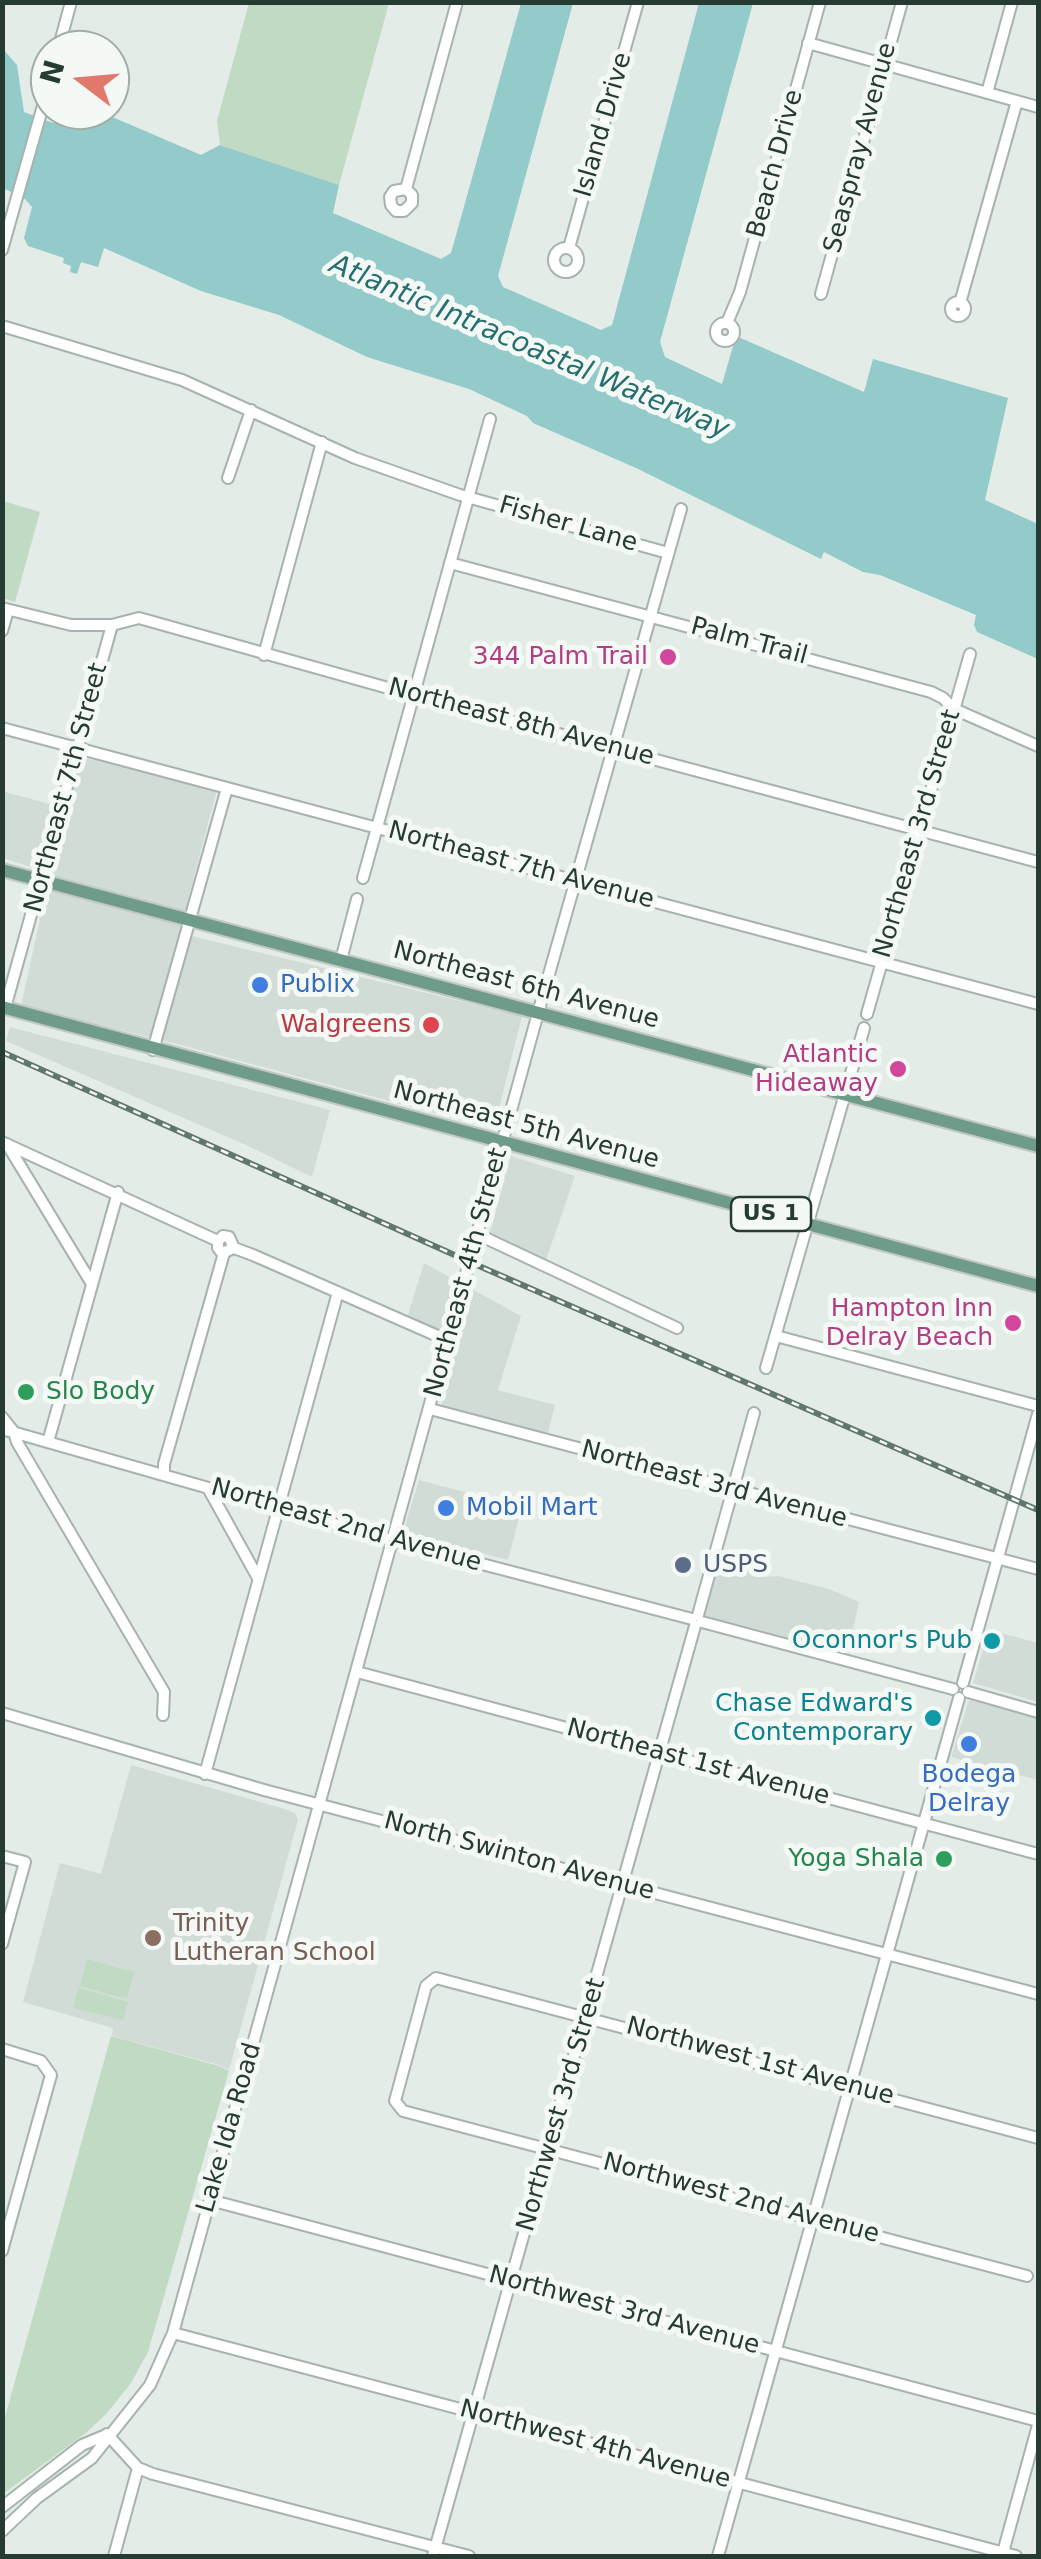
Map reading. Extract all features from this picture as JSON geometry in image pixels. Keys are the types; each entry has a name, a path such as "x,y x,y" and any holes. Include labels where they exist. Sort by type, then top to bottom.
{"main road":[{"name":"Northeast 6th Avenue","path":"2,870 1038,1146"},
{"name":"Northeast 5th Avenue","path":"4,1008 1038,1286"}],"street":[{"path":"63,30 70,2"},
{"path":"406,189 457,2"},
{"name":"Island Drive","path":"569,248 638,2"},
{"name":"Beach Drive","path":"727,323 740,292 820,2"},
{"name":"Seaspray Avenue","path":"821,294 902,2"},
{"path":"987,93 1012,2"},
{"path":"808,44 1038,107"},
{"path":"960,303 1017,101"},
{"path":"2,250 37,130"},
{"path":"2,326 182,380 355,458 468,497"},
{"path":"228,478 251,410"},
{"path":"363,878 490,419"},
{"path":"264,655 322,442"},
{"name":"Fisher Lane","path":"468,497 668,553"},
{"name":"Northeast 4th Street","path":"320,1806 681,509"},
{"name":"Palm Trail","path":"450,563 931,692 954,709 1038,746"},
{"path":"2,632 5,609"},
{"name":"Northeast 8th Avenue","path":"5,609 71,625 112,625 139,618 413,696 1038,862"},
{"name":"Northeast 7th Street","path":"4,1008 112,625"},
{"name":"Northeast 3rd Street","path":"868,1014 970,654"},
{"name":"Northeast 7th Avenue","path":"2,728 1038,1004"},
{"path":"153,1050 227,788"},
{"path":"341,960 358,899"},
{"path":"766,1368 864,1028"},
{"path":"4,1142 218,1241 218,1248 338,1292 449,1341"},
{"path":"4,1142 92,1284"},
{"path":"48,1442 118,1192"},
{"path":"479,1235 677,1328"},
{"path":"164,1474 229,1251"},
{"path":"205,1774 338,1292"},
{"path":"776,1336 1038,1406"},
{"name":"Northeast 3rd Avenue","path":"430,1409 1038,1568"},
{"path":"624,1884 754,1412"},
{"path":"718,2556 1038,1414"},
{"path":"2,1417 164,1692 164,1715"},
{"name":"Northeast 2nd Avenue","path":"8,1430 394,1540 1038,1712"},
{"path":"207,1487 259,1579"},
{"name":"Northeast 1st Avenue","path":"358,1672 1038,1854"},
{"name":"North Swinton Avenue","path":"2,1713 320,1806 1038,1994"},
{"name":"Lake Ida Road","path":"2,2531 37,2498 92,2458 107,2434 150,2385 173,2333 320,1806"},
{"path":"2,1856 25,1862 2,1944"},
{"name":"Northwest 3rd Street","path":"434,2552 624,1884"},
{"name":"Northwest 1st Avenue","path":"397,2107 395,2101 426,1986 436,1978 1038,2138"},
{"path":"2,2050 41,2061 48,2068 49,2086 2,2252"},
{"name":"Northwest 2nd Avenue","path":"397,2107 1027,2276"},
{"name":"Northwest 3rd Avenue","path":"210,2200 1038,2423"},
{"name":"Northwest 4th Avenue","path":"173,2333 1016,2556"},
{"path":"1002,2555 1038,2423"},
{"path":"107,2434 138,2468 152,2474 434,2552 469,2556"},
{"name":"Lake Ida Road","path":"2,2507 82,2445 107,2434"},
{"path":"114,2556 138,2468"}],"shaded area":[{"path":"68,754 217,790 179,933 522,1016 494,1129 21,1006 50,873 3,858 2,791 57,806"},
{"path":"10,1027 330,1110 312,1177 6,1041"},
{"path":"511,1156 575,1176 545,1263 489,1236"},
{"path":"424,1263 521,1316 498,1390 555,1405 547,1436 441,1407 457,1344 407,1318"},
{"path":"419,1480 522,1507 508,1560 403,1532"},
{"path":"716,1561 762,1577 778,1576 829,1589 859,1602 848,1653 702,1615"},
{"path":"989,1630 1038,1643 1038,1702 973,1683"},
{"path":"969,1700 1038,1718 1038,1780 951,1757"},
{"name":"Trinity Lutheran School","path":"131,1765 288,1810 298,1820 229,2070 112,2036 113,2028 23,2002 60,1863 101,1874"}],"green space":[{"path":"249,3 389,3 339,185 220,145 217,121"},
{"path":"3,501 40,512 15,602 3,598"},
{"path":"87,1959 134,1972 127,1999 80,1986"},
{"path":"78,1988 128,2002 123,2020 73,2008"},
{"path":"111,2036 229,2071 148,2352 131,2383 107,2413 3,2494 3,2424"}],"water":[{"name":"Atlantic Intracoastal Waterway","path":"521,3 573,3 498,276 503,287 601,330 612,325 699,3 753,3 660,342 665,357 722,384 736,336 864,392 873,359 1008,398 985,500 1038,524 1038,659 977,632 976,615 880,575 863,572 824,552 821,559 469,389 367,357 279,315 201,291 104,248 98,267 81,262 77,274 70,272 71,266 63,263 64,258 28,246 24,238 32,207 3,188 2,48 17,65 24,112 30,114 30,130 130,130 130,125 201,155 220,145 339,185 333,213 441,259 451,253"}],"railway":[{"path":"2,1052 1038,1510"}],"place":[{"name":"344 Palm Trail","path":"668,657"},
{"name":"Publix","path":"260,985"},
{"name":"Walgreens","path":"431,1025"},
{"name":"Atlantic Hideaway","path":"898,1069"},
{"name":"Hampton Inn Delray Beach","path":"1013,1323"},
{"name":"Slo Body","path":"26,1392"},
{"name":"Mobil Mart","path":"446,1508"},
{"name":"USPS","path":"683,1565"},
{"name":"Oconnor's Pub","path":"992,1641"},
{"name":"Chase Edward's Contemporary","path":"933,1718"},
{"name":"Bodega Delray","path":"969,1744"},
{"name":"Yoga Shala","path":"944,1859"},
{"name":"Trinity Lutheran School","path":"153,1938"}]}
